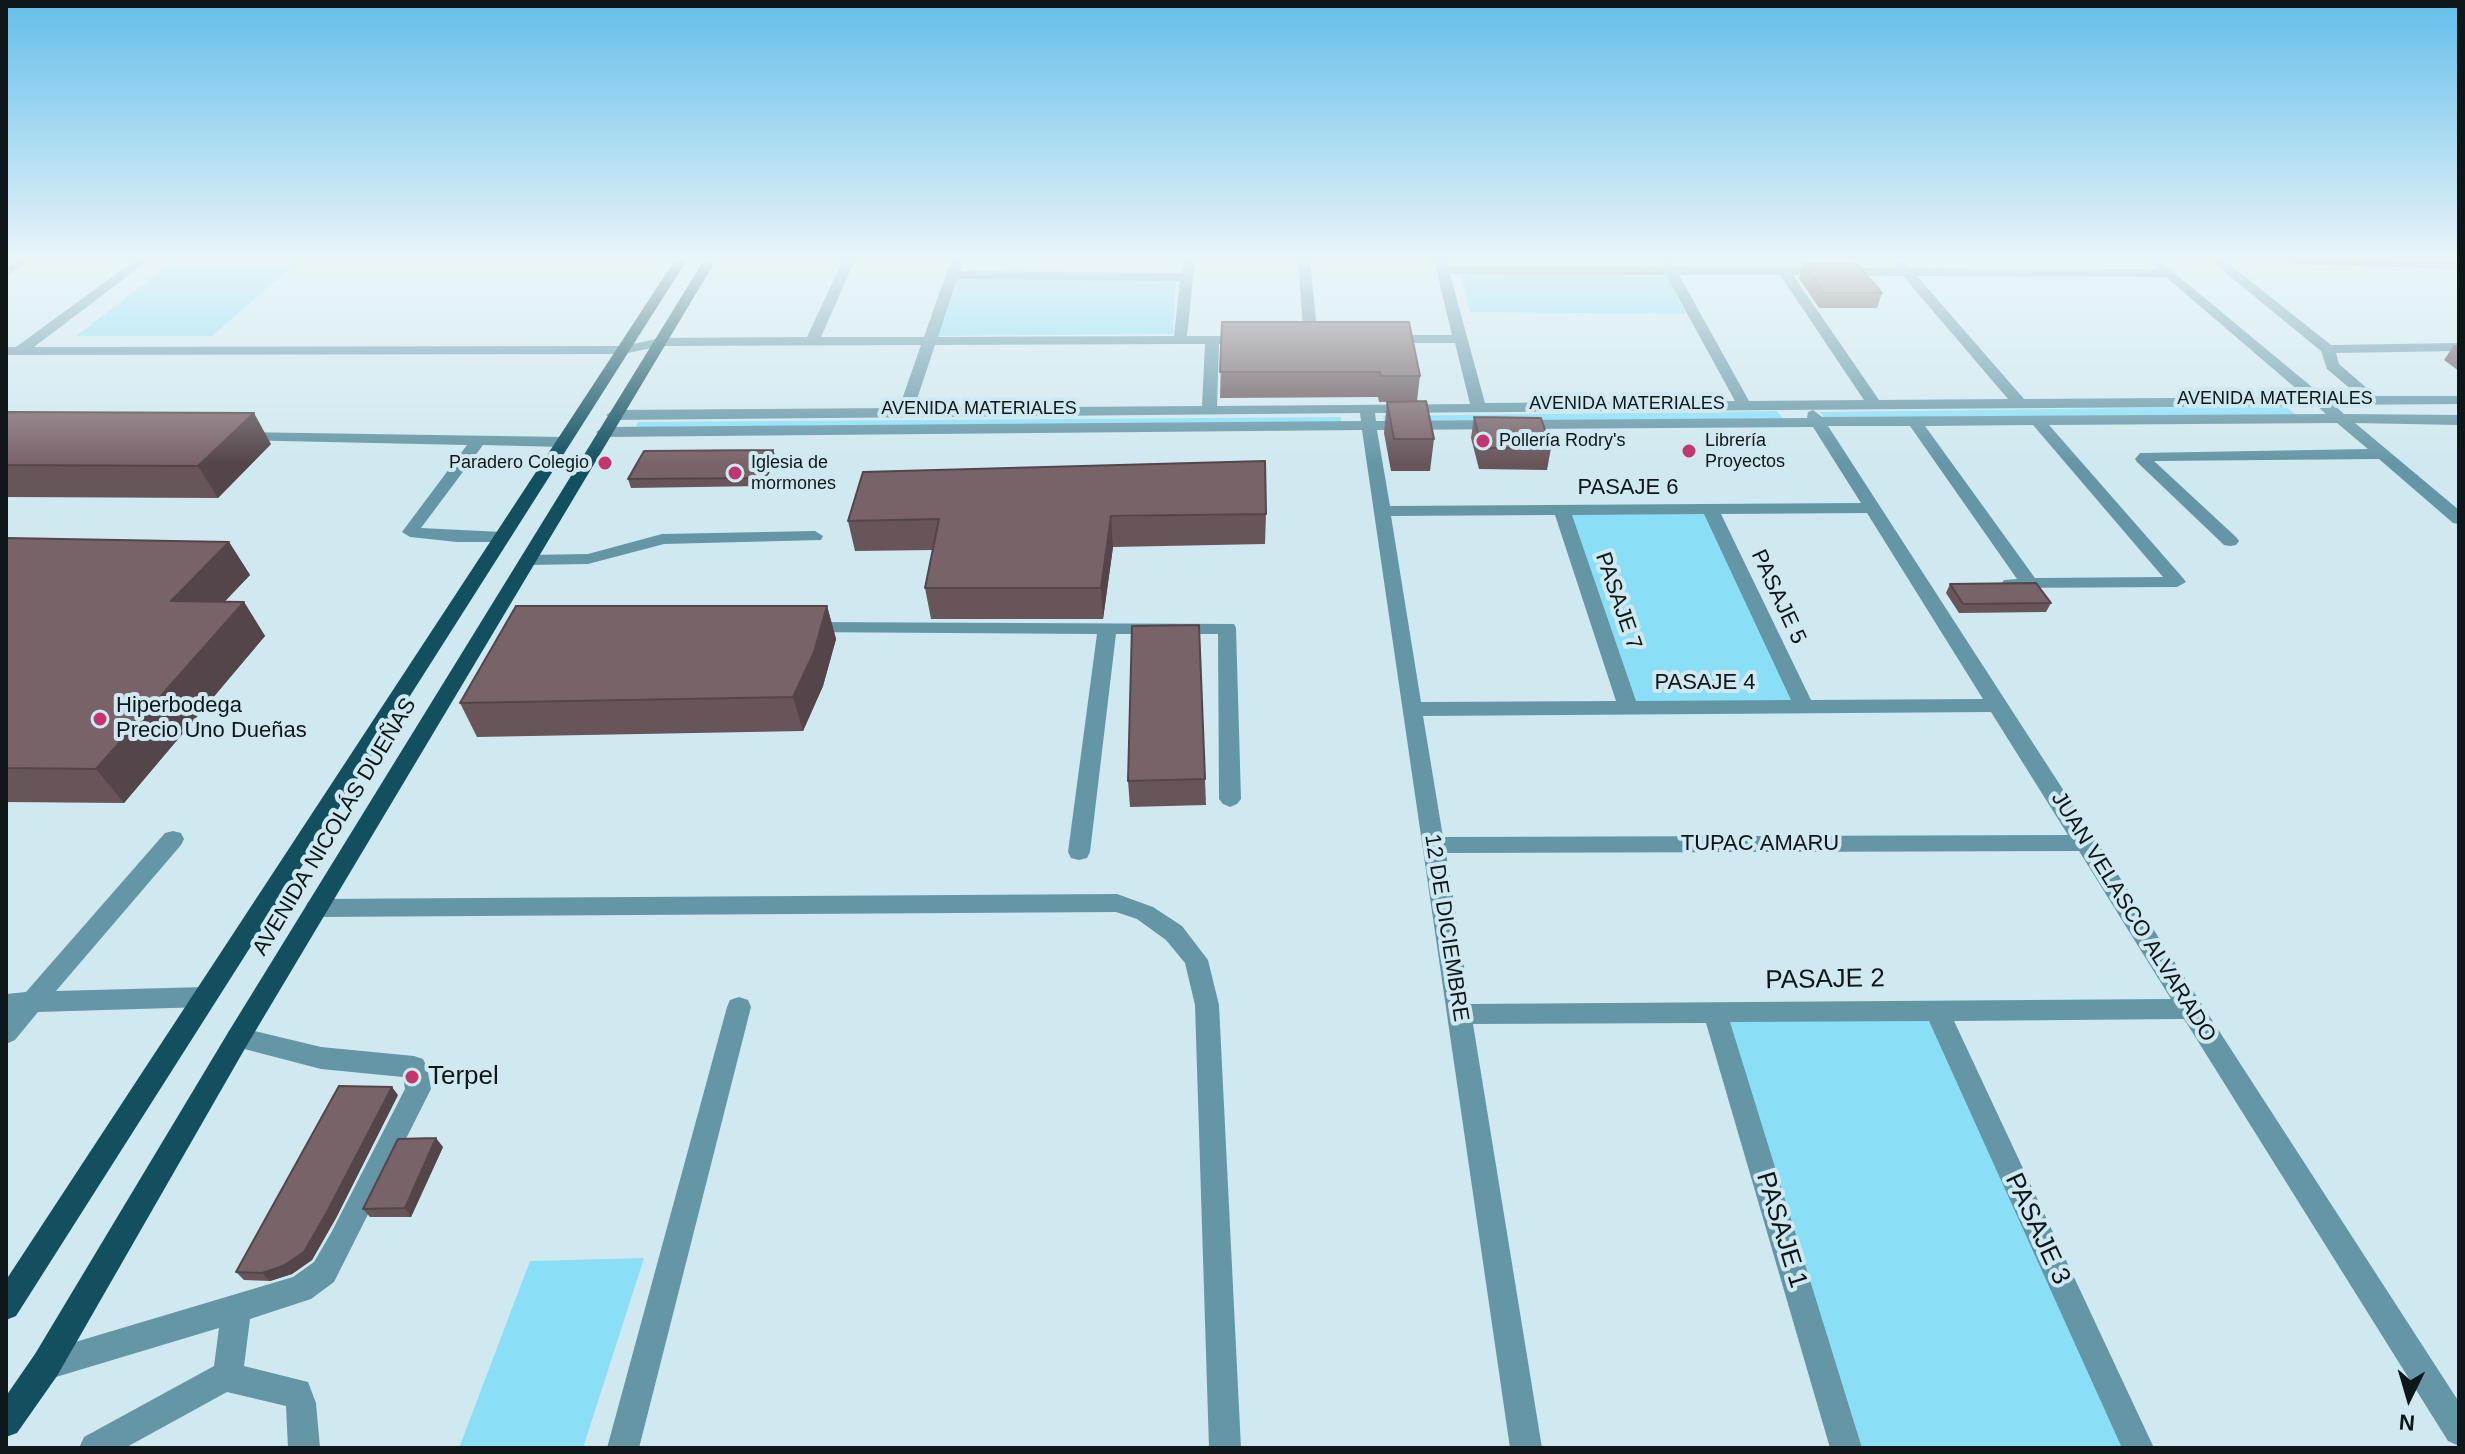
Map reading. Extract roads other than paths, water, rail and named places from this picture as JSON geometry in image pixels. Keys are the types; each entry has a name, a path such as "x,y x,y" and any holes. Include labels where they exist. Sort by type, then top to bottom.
{"main road":[{"name":"AVENIDA NICOLÁS DUEÑAS","path":"6,1306 637,328"},
{"name":"AVENIDA NICOLÁS DUEÑAS","path":"6,1422 46,1365 316,908 669,328"}],"street":[{"path":"6,361 13,351 46,328"},
{"path":"812,342 818,328"},
{"path":"905,413 933,328"},
{"path":"1180,341 1181,328"},
{"path":"1310,328 1311,340"},
{"path":"1458,328 1478,407"},
{"path":"1702,328 1744,405"},
{"path":"1822,328 1874,404"},
{"path":"1954,328 2019,403"},
{"path":"2234,328 2459,519"},
{"path":"2301,328 2328,349 2332,366 2372,400"},
{"path":"1371,339 1461,339"},
{"path":"1209,410 1212,340"},
{"path":"13,351 623,350 661,342 1254,340"},
{"path":"2328,349 2459,347"},
{"name":"AVENIDA MATERIALES","path":"609,424 1813,413 1874,404 2459,400"},
{"name":"AVENIDA MATERIALES","path":"609,424 905,413 1209,410 1368,417 1478,407 1744,405 1914,421 2459,420"},
{"name":"JUAN VELASCO ALVARADO","path":"1813,413 1873,508 1930,585 1998,705 2459,1430"},
{"name":"12 DE DICIEMBRE","path":"1368,417 1526,1448"},
{"path":"1984,584 2177,582 2037,420"},
{"path":"1914,421 2030,584"},
{"path":"224,436 564,442"},
{"path":"478,441 410,532 457,537 502,537"},
{"path":"2230,541 2143,459 2146,456 2382,454"},
{"name":"PASAJE 6","path":"1382,511 1873,508"},
{"name":"PASAJE 5","path":"1710,509 1804,706"},
{"name":"PASAJE 7","path":"1562,510 1628,707"},
{"path":"528,560 588,559 638,548 662,539 815,536"},
{"path":"486,629 511,628"},
{"path":"791,628 1228,630 1230,799"},
{"path":"1079,852 1107,628"},
{"name":"PASAJE 4","path":"1413,709 1998,705"},
{"path":"6,1033 173,839"},
{"name":"TUPAC AMARU","path":"1434,845 2086,843"},
{"path":"316,908 1117,903 1145,913 1174,933 1196,960 1207,1005 1225,1448"},
{"path":"6,1004 205,997"},
{"path":"623,1448 739,1007"},
{"name":"PASAJE 3","path":"1936,1009 2138,1448"},
{"name":"PASAJE 2","path":"1460,1014 2191,1009"},
{"name":"PASAJE 1","path":"1715,1012 1846,1448"},
{"path":"46,1365 301,1289 324,1272 418,1089 414,1067 321,1058 238,1038"},
{"path":"227,1377 237,1306"},
{"path":"95,1448 193,1391 227,1377 297,1393 301,1403 304,1448"}],"place":[{"name":"Pollería Rodry's","path":"1483,441"},
{"name":"Librería Proyectos","path":"1689,451"},
{"name":"Paradero Colegio","path":"605,463"},
{"name":"Iglesia de mormones","path":"735,473"},
{"name":"Hiperbodega Precio Uno Dueñas","path":"100,719"},
{"name":"Terpel","path":"412,1077"}]}
